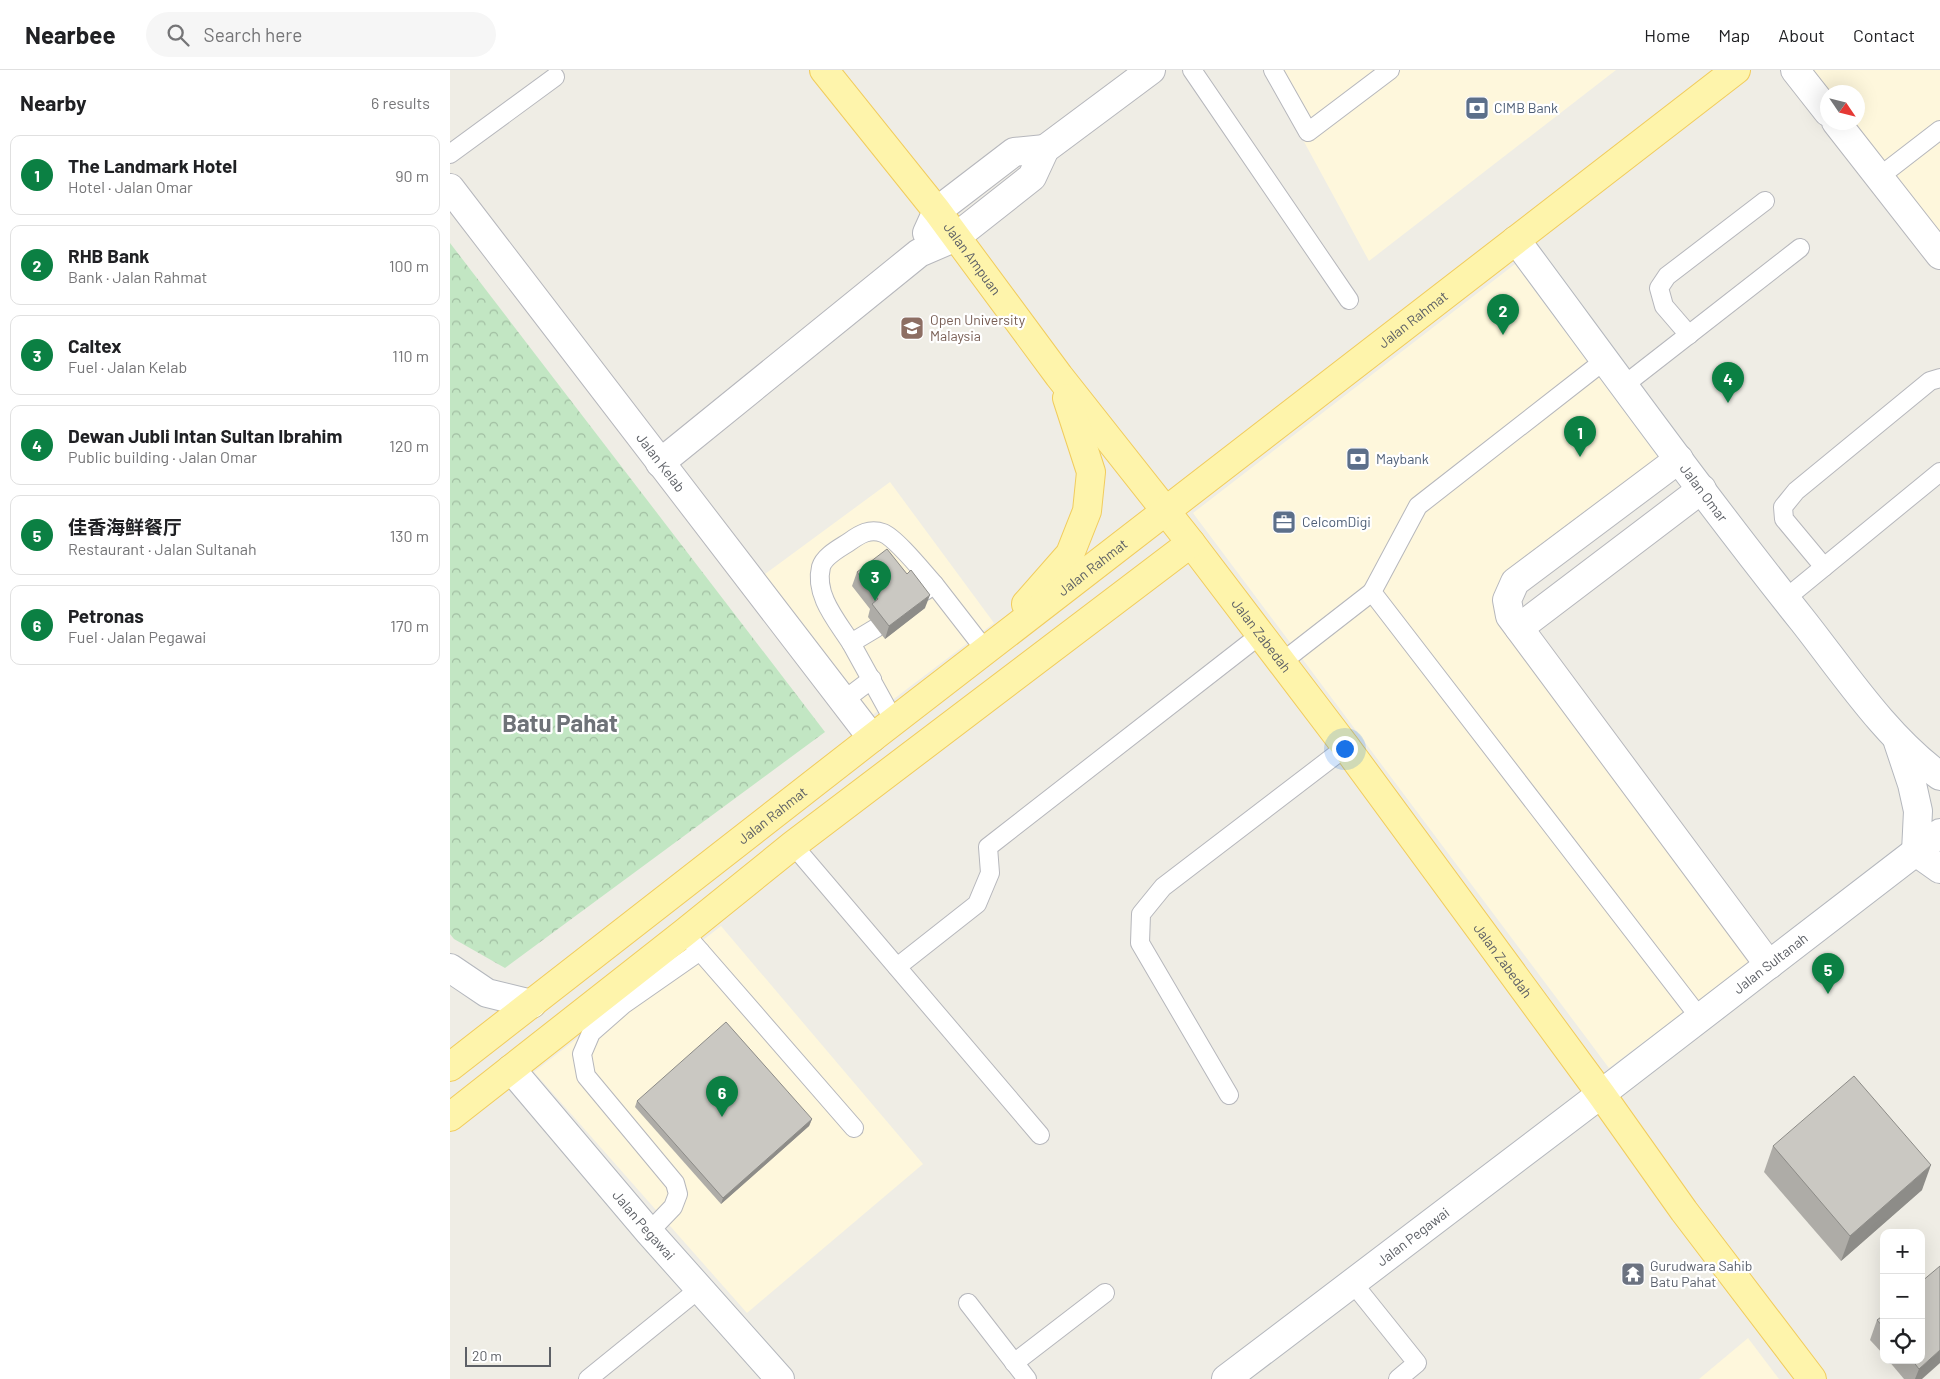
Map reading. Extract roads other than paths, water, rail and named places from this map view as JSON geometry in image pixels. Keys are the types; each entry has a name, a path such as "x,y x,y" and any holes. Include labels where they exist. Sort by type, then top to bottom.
{"main road":[{"name":"Jalan Ampuan","path":"826,70 937,211 1059,376 1191,543"},
{"name":"Jalan Rahmat","path":"451,1061 532,1004 872,738 1736,70"},
{"path":"986,651 1070,554 1087,512 1091,472 1080,434 1059,376"},
{"path":"450,1117 511,1069 692,942 793,845 1191,543"},
{"name":"Jalan Zabedah","path":"1191,543 1346,747 1601,1094 1684,1211 1812,1379"}],"street":[{"path":"660,463 919,253 956,237 1032,176 1045,149 1151,70"},
{"path":"1795,70 1820,102"},
{"path":"1842,130 1940,255"},
{"path":"919,253 937,211 1014,152 1045,149"},
{"name":"Jalan Kelab","path":"450,188 872,738"},
{"name":"Jalan Omar","path":"1516,240 1785,599 1898,740"},
{"path":"1679,459 1515,582 1507,600 1510,616 1769,965"},
{"path":"1519,628 1702,489"},
{"path":"1898,740 1940,776"},
{"path":"1898,740 1912,784 1918,811 1916,852 1940,869"},
{"name":"Jalan Sultanah","path":"1601,1094 1940,833"},
{"path":"450,968 487,993 532,1004"},
{"name":"Jalan Pegawai","path":"511,1069 773,1377"},
{"name":"Jalan Pegawai","path":"1226,1379 1601,1094"}],"lane":[{"path":"1192,70 1350,300"},
{"path":"1273,70 1308,132 1390,70"},
{"path":"450,154 555,77"},
{"path":"1879,177 1940,130"},
{"path":"1689,335 1664,306 1659,288 1667,276 1765,201"},
{"path":"1624,386 1800,248"},
{"path":"1282,662 1372,592 1418,506 1605,360"},
{"path":"1824,568 1784,519 1783,507 1796,491 1930,380 1940,378"},
{"path":"1785,599 1940,472"},
{"path":"894,721 872,678 832,614 821,592 821,566 831,554 861,533 874,530 886,534 912,558 986,651"},
{"path":"916,597 934,584"},
{"path":"1372,592 1700,1018"},
{"path":"851,643 876,628"},
{"path":"897,967 976,904 990,873 988,847 1260,635"},
{"path":"843,701 872,678"},
{"path":"1229,1095 1140,943 1141,914 1163,888 1346,747"},
{"path":"793,845 1040,1135"},
{"path":"649,1232 673,1207 678,1194 675,1183 586,1076 582,1054 590,1033 692,942 854,1128"},
{"path":"1352,1282 1418,1363 1398,1379"},
{"path":"588,1379 699,1288"},
{"path":"1014,1363 1105,1293"},
{"path":"968,1303 1027,1379"}],"place":[{"name":"CIMB Bank","path":"1477,108"},
{"name":"Open University Malaysia","path":"912,328"},
{"name":"RHB Bank","path":"1503,335"},
{"name":"Dewan Jubli Intan Sultan Ibrahim","path":"1728,403"},
{"name":"The Landmark Hotel","path":"1580,457"},
{"name":"Maybank","path":"1358,459"},
{"name":"CelcomDigi","path":"1284,522"},
{"name":"Caltex","path":"875,601"},
{"name":"佳香海鲜餐厅","path":"1828,994"},
{"name":"Petronas","path":"722,1117"},
{"name":"Gurudwara Sahib Batu Pahat","path":"1633,1274"}],"district":[{"name":"Batu Pahat","path":"560,724"}]}
